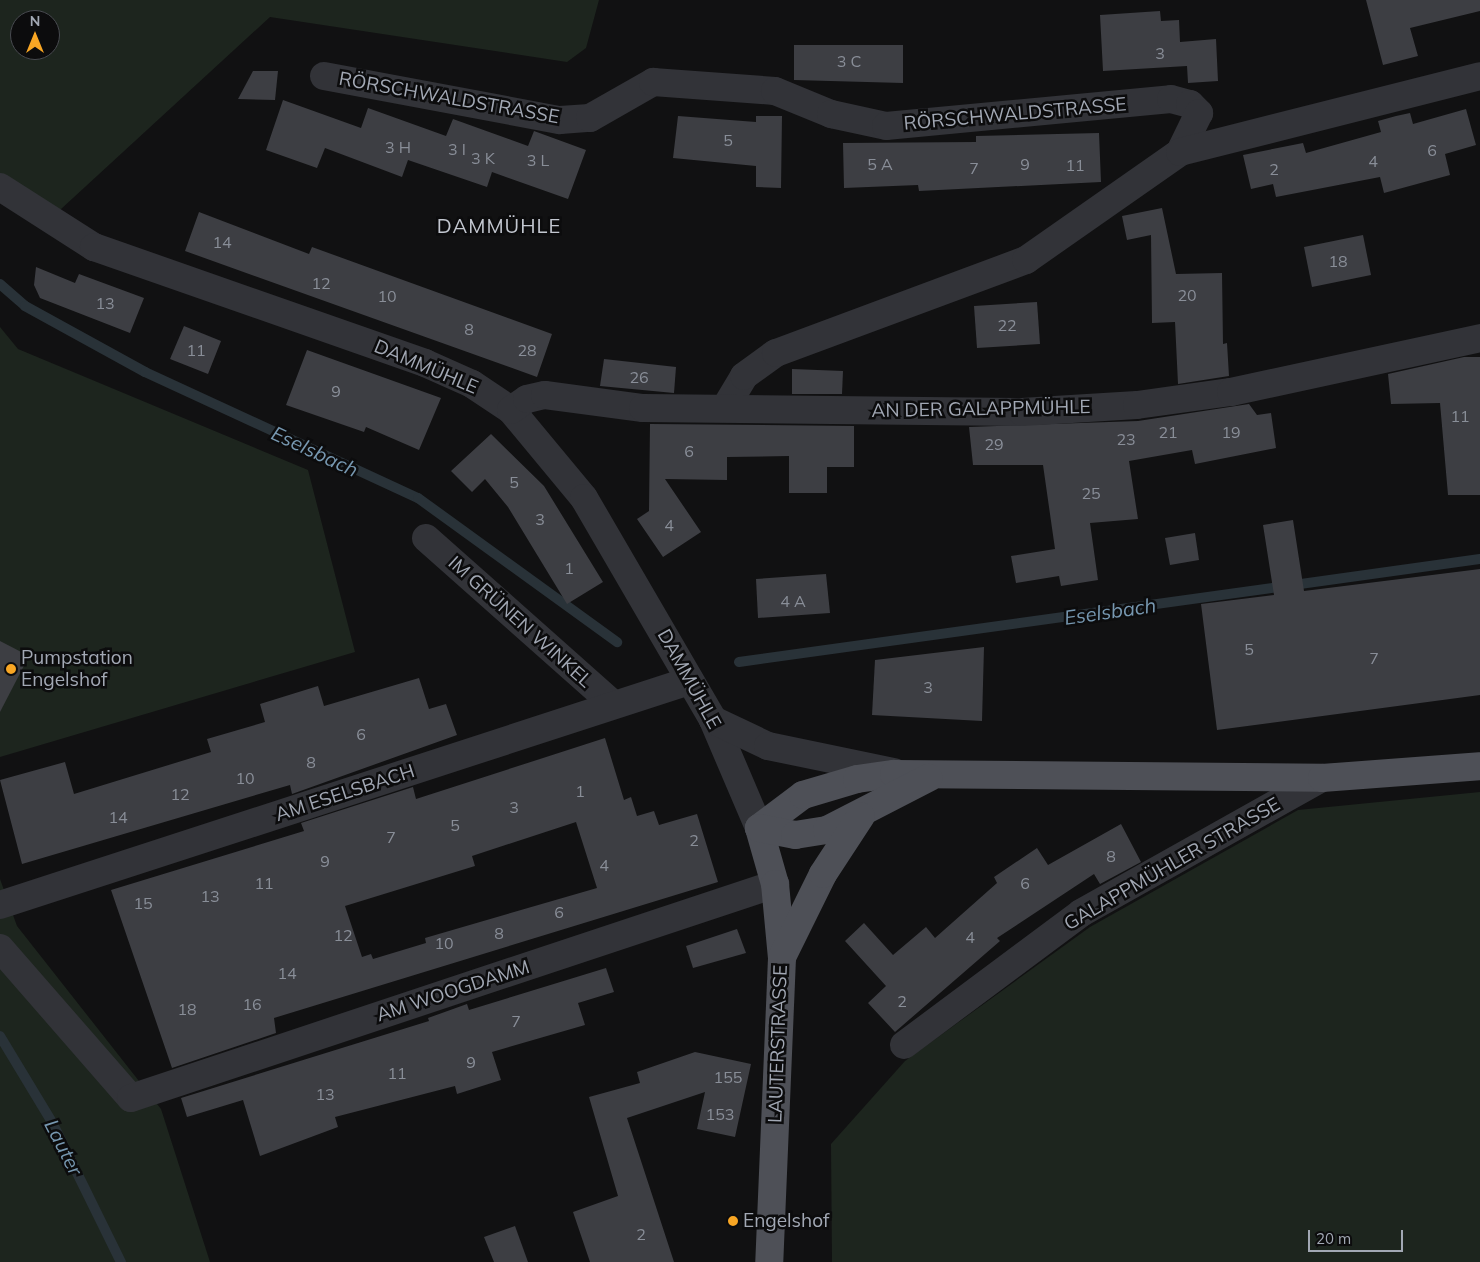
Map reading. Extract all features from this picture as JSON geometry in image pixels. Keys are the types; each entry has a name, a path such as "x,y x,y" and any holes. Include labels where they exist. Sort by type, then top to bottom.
{"main road":[{"name":"GALAPPMÜHLER STRASSE","path":"759,828 786,806 816,790 857,779 907,774 942,772 1322,778 1480,766"},
{"name":"GALAPPMÜHLER STRASSE","path":"759,828 811,834 864,813 912,784 942,772"},
{"path":"782,958 823,874 864,813"},
{"name":"LAUTERSTRASSE","path":"759,828 776,884 782,958 769,1262"}],"street":[{"name":"RÖRSCHWALDSTRASSE","path":"324,76 560,120 590,118 653,82 776,91 831,114 886,126 1171,99 1190,104 1199,113 1180,152"},
{"name":"RÖRSCHWALDSTRASSE","path":"725,408 744,376 776,353 1026,260 1180,152 1480,76"},
{"name":"DAMMÜHLE","path":"0,187 94,247 425,362 472,384 511,410 584,498 713,720 759,828"},
{"name":"AN DER GALAPPMÜHLE","path":"511,410 526,399 545,395 643,408 1022,412 1137,406 1231,392 1480,338"},
{"name":"IM GRÜNEN WINKEL","path":"426,538 614,705"},
{"name":"AM ESELSBACH","path":"0,905 690,681"},
{"path":"713,720 768,746 907,774"},
{"name":"GALAPPMÜHLER STRASSE","path":"904,1045 1081,913 1322,778"},
{"name":"AM WOOGDAMM","path":"0,948 131,1098 776,884"}],"shaded area":[{"path":"0,0 599,0 586,48 567,62 270,17 48,221 0,187"},
{"path":"0,327 18,349 308,470 355,652 0,757"},
{"path":"1480,792 1480,1262 832,1262 831,1144 905,1061 1090,927 1298,810"},
{"path":"0,879 17,926 161,1109 210,1262 0,1262"}],"building":[{"path":"1366,0 1480,0 1480,11 1410,28 1418,56 1383,65"},
{"path":"1160,11 1161,21 1179,20 1180,42 1216,39 1218,81 1188,83 1187,66 1103,71 1100,15"},
{"path":"794,45 903,45 903,83 794,80"},
{"path":"253,71 278,71 275,100 238,99"},
{"path":"283,100 361,128 368,108 446,136 453,119 528,146 534,131 586,150 568,199 492,172 487,187 408,160 402,177 325,148 317,168 266,150"},
{"path":"1466,109 1476,145 1445,154 1450,175 1384,193 1380,177 1276,197 1273,184 1251,189 1243,155 1303,143 1306,153 1381,132 1378,121 1396,116 1410,113 1413,124"},
{"path":"678,116 756,122 756,116 782,116 781,188 756,187 756,166 673,158"},
{"path":"1099,133 1101,182 919,191 918,185 844,188 843,143 976,142 976,136"},
{"path":"1162,208 1176,274 1222,273 1223,344 1227,343 1229,376 1178,384 1175,322 1152,323 1151,235 1127,240 1122,216"},
{"path":"199,212 309,254 312,247 552,334 537,377 185,251"},
{"path":"1363,235 1371,275 1312,287 1304,247"},
{"path":"36,267 75,283 79,274 144,298 130,333 40,298 34,285"},
{"path":"1037,302 1040,344 977,348 974,306"},
{"path":"184,326 221,341 208,374 170,359"},
{"path":"307,350 441,398 419,450 366,427 364,432 286,405"},
{"path":"1464,357 1480,357 1480,495 1448,495 1440,403 1391,404 1388,374"},
{"path":"604,359 676,367 674,393 600,386"},
{"path":"792,369 843,371 842,394 792,394"},
{"path":"1249,404 1257,415 1271,413 1276,448 1195,464 1192,450 1129,461 1138,519 1090,523 1098,580 1061,586 1059,576 1016,583 1011,556 1055,549 1043,465 973,465 969,427 1138,421"},
{"path":"650,424 854,426 854,467 827,467 827,493 789,493 789,456 727,457 727,480 665,479 701,532 663,557 637,519 649,511"},
{"path":"491,434 544,486 603,582 567,604 508,507 485,479 472,492 451,471"},
{"path":"1293,520 1304,591 1480,569 1480,695 1217,730 1201,604 1274,595 1263,525"},
{"path":"1195,533 1199,560 1170,565 1165,538"},
{"path":"826,574 830,613 758,618 756,579"},
{"name":"Pumpstation Engelshof","path":"0,641 29,656 0,712"},
{"path":"984,647 982,721 872,715 875,660"},
{"path":"419,678 429,709 446,704 457,735 292,794 290,785 22,864 0,780 65,762 74,794 211,752 207,739 265,722 260,704 318,686 324,706"},
{"path":"605,738 624,800 631,797 637,816 654,811 659,825 697,814 718,882 274,1018 276,1033 172,1068 111,890 304,831 301,823 413,787 416,799","holes":["576,822 597,888 425,938 426,943 373,959 371,954 362,957 345,906 475,866 472,856"]},
{"path":"1121,824 1141,862 1100,884 1094,874 997,938 1000,941 895,1032 868,1003 886,986 845,941 864,923 893,955 926,927 935,938 997,883 994,877 1037,848 1048,865"},
{"path":"737,929 746,953 693,968 686,946"},
{"path":"606,968 614,992 578,1003 585,1025 492,1052 501,1080 457,1094 455,1086 335,1117 338,1127 260,1156 243,1100 187,1117 181,1098 429,1021 428,1018 467,1004 469,1010"},
{"path":"695,1052 751,1064 735,1137 697,1129 705,1092 627,1118 674,1262 590,1262 573,1212 618,1196 589,1097 640,1083 637,1072"},
{"path":"515,1226 528,1262 494,1262 484,1237"}],"waterway":[{"name":"Eselsbach","path":"0,284 25,306 145,372 418,498 617,642"},
{"name":"Eselsbach","path":"739,662 1480,559"},
{"name":"Lauter","path":"0,1036 53,1124 121,1262"}],"place":[{"name":"Pumpstation Engelshof","path":"11,669"},
{"name":"Engelshof","path":"733,1221"}],"district":[{"name":"DAMMÜHLE","path":"499,225"}]}
